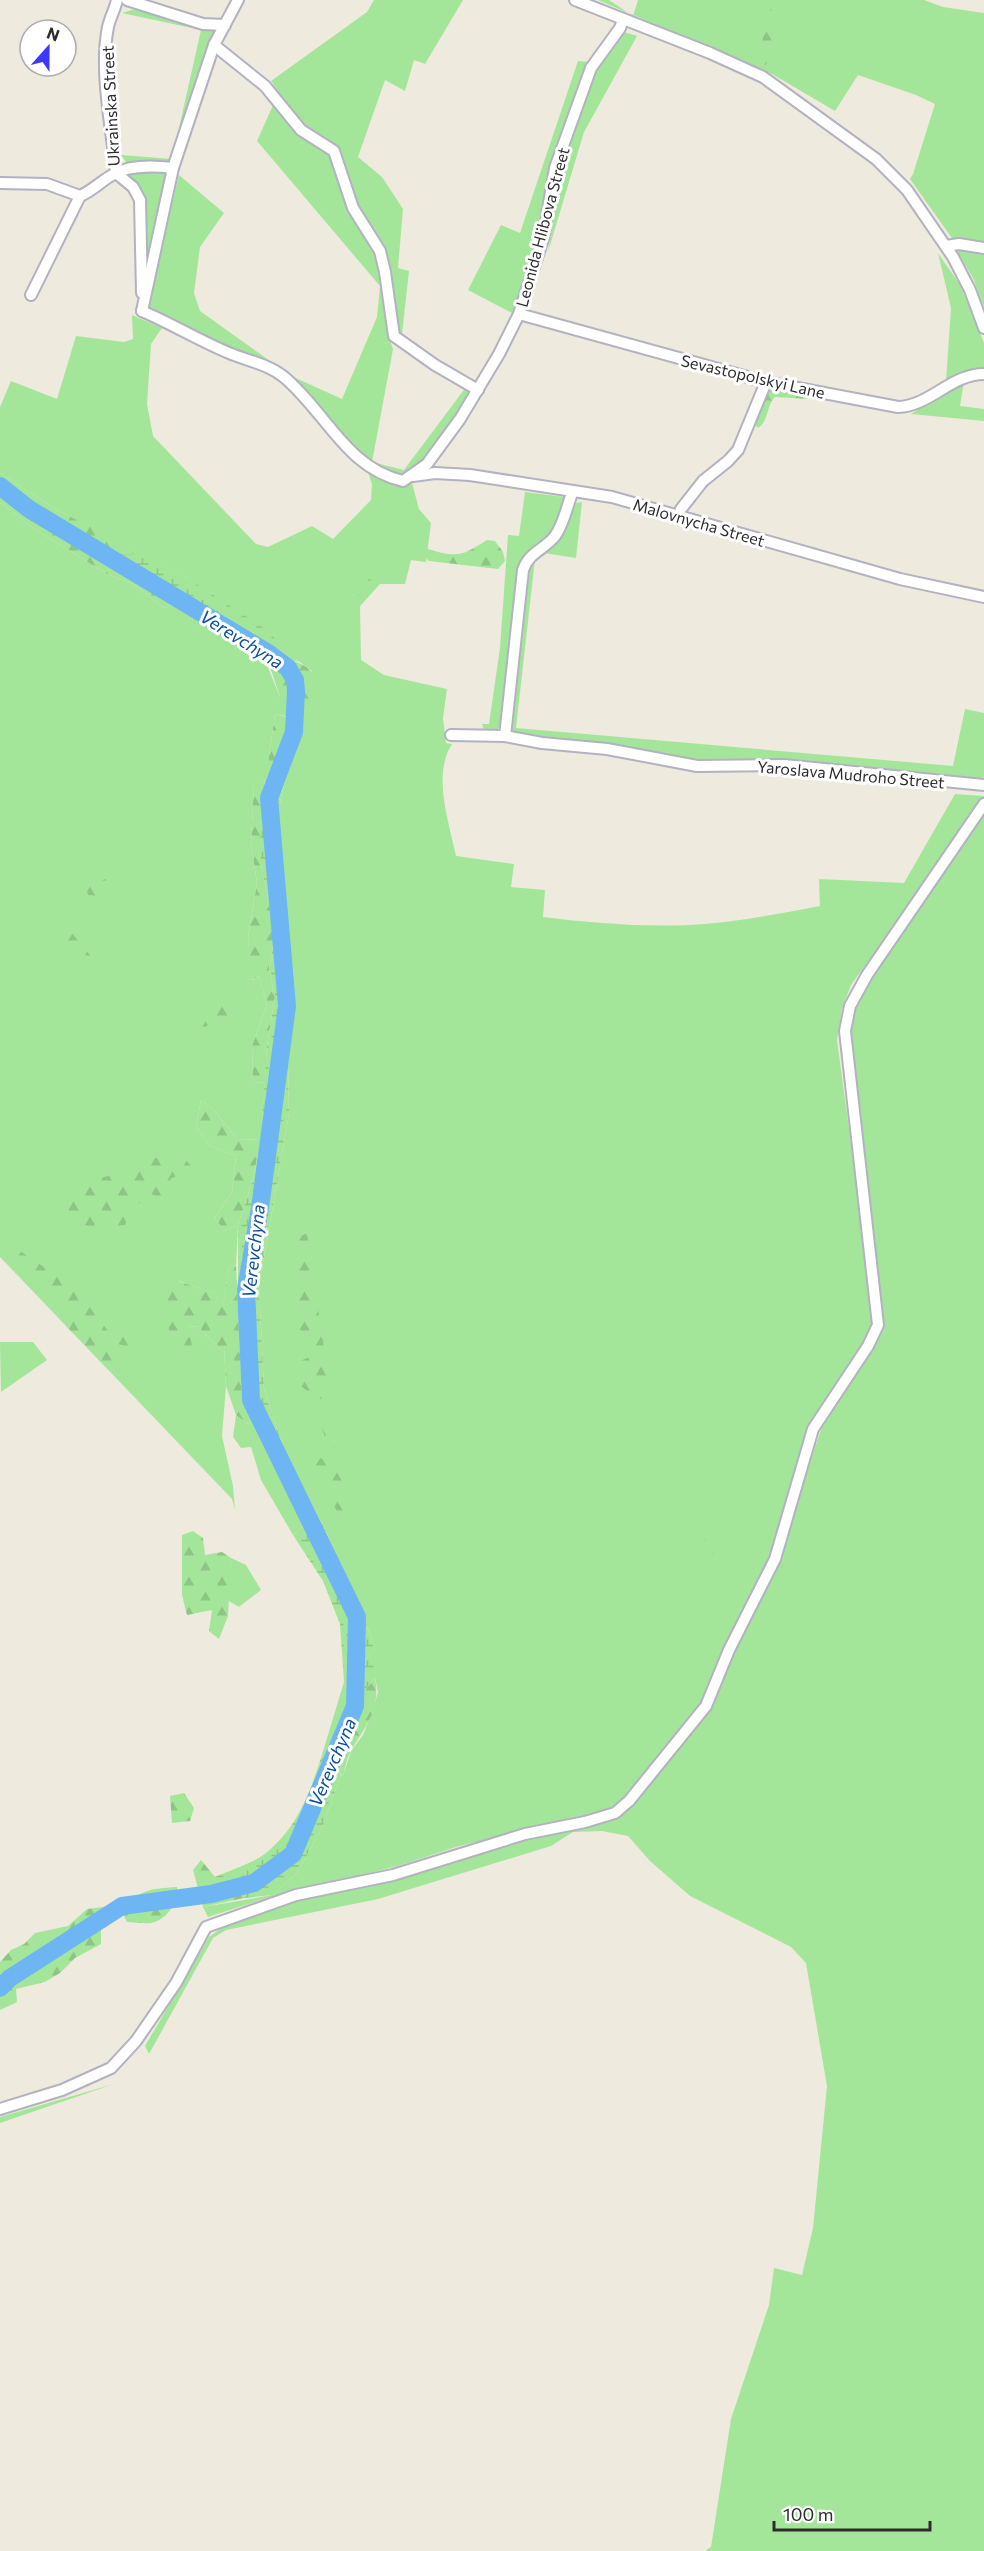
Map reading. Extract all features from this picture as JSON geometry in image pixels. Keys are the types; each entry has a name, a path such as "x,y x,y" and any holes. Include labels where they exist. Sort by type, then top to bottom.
{"street":[{"name":"Ukrainska Street","path":"80,196 91,192 116,173 106,75 106,44 108,26 117,0"},
{"path":"127,0 203,24 225,26"},
{"path":"142,311 173,168 214,45 238,0"},
{"path":"575,0 745,68 781,89 893,174 946,246 970,290 984,328"},
{"name":"Leonida Hlibova Street","path":"406,479 427,464 478,390 519,314 543,239 555,168 591,68 620,28 623,20"},
{"path":"214,45 265,86 301,130 334,152 338,159 344,188 353,208 380,251 394,336 435,365 478,390"},
{"path":"142,311 140,200 133,188 116,173 130,168 173,168"},
{"path":"0,183 47,184 80,196 31,295"},
{"path":"946,246 958,244 984,248"},
{"path":"142,311 230,353 264,365 283,376 307,398 353,455 388,477 406,479"},
{"name":"Sevastopolskyi Lane","path":"519,314 766,382 898,407 908,407 960,378 984,374"},
{"path":"679,517 681,509 703,481 738,450 766,382"},
{"name":"Malovnycha Street","path":"406,479 435,473 457,473 612,497 900,579 984,597"},
{"path":"505,736 523,570 533,552 554,537 573,491"},
{"name":"Yaroslava Mudroho Street","path":"451,735 505,736 542,743 606,749 696,766 784,765 984,785"},
{"path":"0,2109 62,2090 111,2068 136,2041 176,1983 206,1927 296,1895 393,1875 525,1834 585,1822 615,1813 629,1801 692,1726 706,1706 729,1650 775,1559 813,1430 868,1346 878,1325 845,1031 850,1006 867,975 984,804"}],"green space":[{"path":"374,0 463,0 425,64 414,60 405,91 385,80 358,157 382,177 403,209 398,268 409,271 402,334 398,331 384,250 353,202 339,154 300,122 271,81 367,12"},
{"path":"598,0 609,0 628,13"},
{"path":"638,0 924,0 943,7 984,13 984,243 954,241 910,179 935,104 858,75 835,111 772,74 633,15"},
{"path":"772,7 776,9 780,18 766,65 758,63 764,27"},
{"path":"135,9 188,23 220,28 208,53 172,159 201,30 122,13"},
{"path":"624,32 637,36 584,132 548,252 561,171 595,72"},
{"path":"578,61 589,62 548,176 544,209 514,314 468,290 501,225 520,233"},
{"path":"274,103 336,161 341,192 376,252 380,286 257,141"},
{"path":"121,155 172,159 169,164 129,166"},
{"path":"170,169 144,296 143,202 121,173"},
{"path":"179,175 224,213 200,247 194,293 200,311 270,361 227,348 146,311"},
{"path":"970,248 984,250 984,307 973,278 956,250"},
{"path":"938,253 960,285 984,343 984,369 970,370 946,381 951,308"},
{"path":"380,286 384,296 386,329 393,349 372,462 404,470 466,387 471,390 470,398 441,441 423,462 405,475 392,475 377,467 360,454 342,437 289,375 342,399 377,317"},
{"path":"132,315 162,328 151,344 147,404 153,436 256,544 268,547 312,526 333,539 371,500 372,484 367,469 391,482 412,483 419,509 431,523 426,562 411,560 405,584 380,584 360,606 361,660 384,675 447,689 443,718 446,743 452,744 446,756 443,784 446,814 456,856 514,864 511,887 545,890 543,917 634,925 705,924 755,918 820,906 819,879 904,883 955,794 984,796 984,801 851,985 842,1009 837,1040 873,1308 873,1326 867,1342 808,1432 774,1552 699,1708 634,1790 615,1809 459,1846 401,1865 300,1891 282,1893 208,1917 203,1907 273,1895 297,1873 322,1828 341,1775 343,1776 351,1751 363,1735 378,1692 375,1678 375,1650 360,1605 324,1527 288,1461 264,1389 259,1286 289,1114 288,1067 293,1006 278,813 287,769 274,766 265,780 254,785 251,843 257,883 248,937 252,980 259,976 267,1005 252,1046 253,1082 265,1083 261,1139 238,1140 215,1111 201,1100 196,1127 210,1146 236,1156 232,1192 215,1218 224,1231 238,1225 236,1265 229,1266 223,1308 216,1294 179,1281 187,1326 198,1327 220,1349 224,1346 226,1386 222,1436 233,1486 235,1510 232,1499 0,1257 0,502 36,530 107,574 133,584 164,608 174,602 264,658 280,697 312,671 184,576 57,510 0,473 0,407 11,381 57,399 76,336 124,342 133,339","holes":["275,714 290,717 268,763"]},
{"path":"964,381 960,406 984,409 984,421 911,414"},
{"path":"773,388 827,400 775,397 762,425 758,428 754,424 767,391"},
{"path":"0,473 57,510 129,546 134,554 114,554 174,602 164,608 133,584 107,574 36,530 0,502"},
{"path":"525,492 565,497 556,528 546,540 526,555 519,565 502,724 497,730 485,733 482,724 489,724 500,648 508,535 519,536"},
{"path":"582,502 576,558 544,553 557,543 575,503"},
{"path":"487,540 495,541 503,552 505,561 498,569 429,561 424,556 424,550 428,549 446,554 459,554"},
{"path":"129,546 184,576 265,629 299,662 279,656 270,667 264,658 174,602 113,554 133,554"},
{"path":"535,559 516,728 953,766 965,709 984,713 984,777 979,780 698,762 522,737 514,733 510,725 528,567"},
{"path":"369,579 379,584 360,606 357,598 363,584"},
{"path":"279,656 309,669 316,681 315,699 280,697 270,667"},
{"path":"275,714 291,718 274,766 268,763"},
{"path":"274,766 287,769 278,813 293,998 284,1000 276,1051 288,1069 289,1114 259,1286 264,1389 288,1461 324,1527 360,1605 375,1650 375,1678 359,1698 344,1682 340,1624 323,1581 293,1535 304,1525 242,1397 238,1309 238,1225 253,1179 261,1139 267,1046 275,997 269,969 275,932 261,864 260,827 265,780"},
{"path":"265,780 261,803 261,864 275,932 269,969 275,997 267,1046 265,1083 253,1082 252,1046 267,1005 259,976 251,980 248,937 257,883 251,843 254,784"},
{"path":"984,812 984,2551 705,2551 711,2547 731,2419 769,2305 774,2268 802,2275 813,2228 827,2086 806,1963 791,1947 690,1896 650,1861 628,1836 602,1831 573,1832 551,1846 378,1899 226,1930 213,1938 149,2054 145,2046 209,1937 224,1926 297,1901 400,1879 563,1829 616,1816 706,1714 787,1531 827,1412 880,1324 849,1034 853,1005 870,976"},
{"path":"105,879 115,889 107,898 88,895 86,888"},
{"path":"71,932 93,959 94,966 76,966 63,936"},
{"path":"293,998 288,1069 276,1051 284,999"},
{"path":"196,1004 222,1006 230,1018 204,1027 197,1023"},
{"path":"201,1100 215,1111 238,1140 261,1139 253,1179 238,1225 224,1231 215,1218 232,1192 236,1156 210,1146 196,1127"},
{"path":"177,1151 194,1169 170,1179 176,1193 172,1202 151,1194 130,1210 125,1225 66,1233 54,1205 69,1186 112,1175 131,1166"},
{"path":"307,1233 331,1396 319,1399 299,1385 296,1363 309,1357 316,1349 312,1340 297,1327 292,1268 297,1238"},
{"path":"14,1247 75,1288 108,1331 122,1329 133,1332 139,1344 136,1349 118,1344 122,1368 109,1370 65,1325 58,1305 12,1253"},
{"path":"236,1265 242,1397 252,1420 248,1424 236,1415 226,1386 224,1347 220,1349 198,1327 188,1326 194,1356 184,1359 168,1328 165,1312 170,1293 178,1281 217,1294 223,1306 229,1266"},
{"path":"0,1342 33,1342 47,1360 1,1392"},
{"path":"329,1413 335,1447 329,1449 319,1419"},
{"path":"236,1415 248,1424 252,1420 304,1525 293,1535 261,1480 251,1447 241,1448 233,1437"},
{"path":"320,1458 333,1465 350,1496 346,1513 337,1511 317,1477 313,1464"},
{"path":"193,1531 203,1538 205,1555 222,1552 231,1558 228,1616 219,1639 209,1631 212,1610 187,1615 182,1595 182,1535"},
{"path":"706,1539 714,1553 702,1562 695,1548"},
{"path":"231,1558 246,1565 261,1590 239,1607 227,1600"},
{"path":"375,1678 374,1708 350,1752 343,1777 334,1764 362,1707 359,1698"},
{"path":"344,1682 359,1698 362,1707 334,1764 321,1758"},
{"path":"321,1758 334,1764 341,1775 322,1828 297,1873 273,1895 244,1898 247,1890 241,1879 210,1890 215,1877 262,1856 283,1836 306,1799"},
{"path":"184,1793 194,1808 190,1821 172,1823 170,1796"},
{"path":"201,1860 215,1877 211,1890 241,1879 247,1891 244,1898 203,1907 193,1870"},
{"path":"177,1887 176,1899 167,1915 151,1923 127,1922 123,1914 134,1899 152,1890"},
{"path":"111,1906 114,1914 101,1927 101,1944 75,1958 60,1973 45,1982 16,1989 17,2002 0,2010 0,1962 11,1950 24,1944 35,1933 68,1926 87,1909"},
{"path":"114,2084 0,2123 0,2117"}],"waterway":[{"name":"Verevchyna","path":"0,486 29,509 268,653 288,668 295,680 294,732 269,798 287,1006 260,1208 246,1289 251,1400 357,1617 355,1706 293,1854 254,1883 211,1894 122,1906 10,1978 0,1988"}]}
